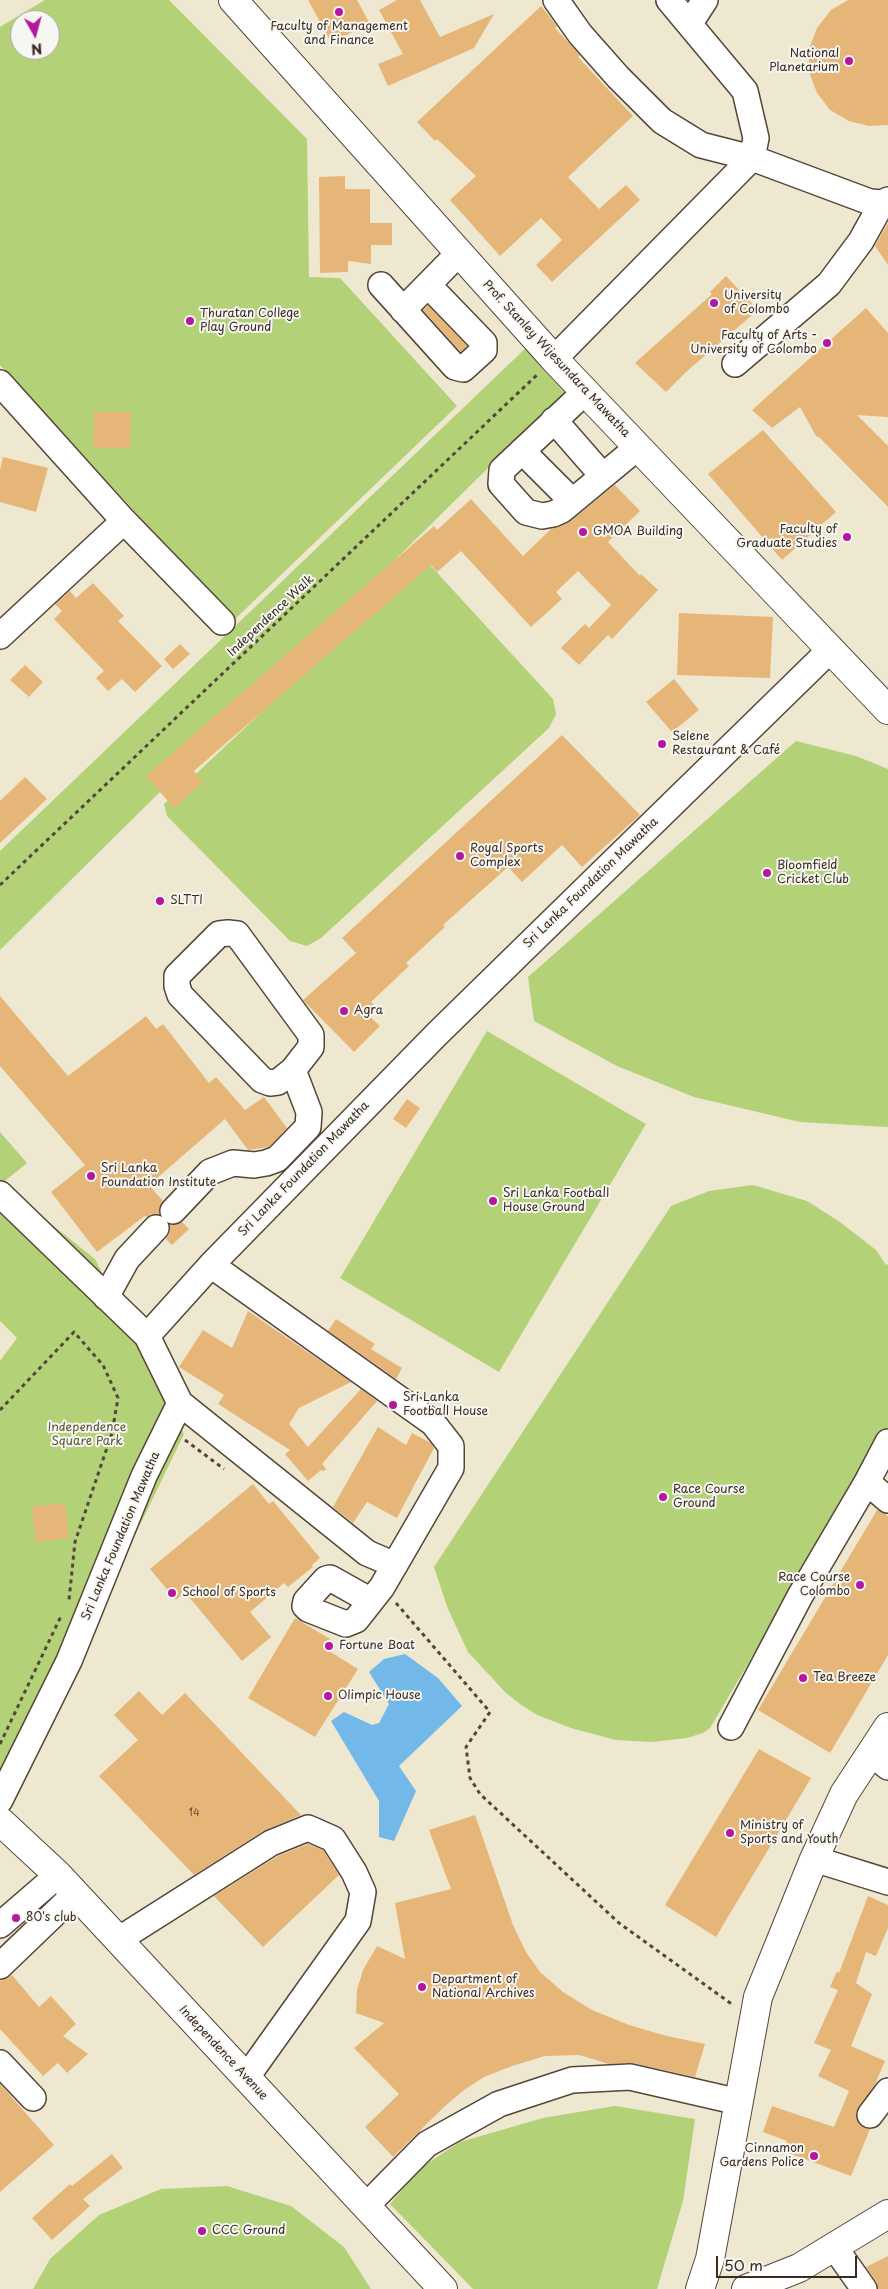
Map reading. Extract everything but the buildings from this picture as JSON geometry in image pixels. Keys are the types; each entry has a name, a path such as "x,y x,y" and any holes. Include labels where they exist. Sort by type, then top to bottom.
{"main road":[{"name":"Prof. Stanley Wijesundara Mawatha","path":"233,0 554,360 888,710"},
{"path":"700,2289 710,2259 758,1997 814,1859 844,1794 879,1760 888,1727"},
{"name":"Independence Avenue","path":"0,1820 66,1884 443,2289"},
{"path":"746,2289 800,2268 888,2214"}],"street":[{"path":"556,0 580,34 662,121 701,145 752,158 870,202 885,202"},
{"path":"554,360 752,158 756,138 745,91 669,0"},
{"path":"690,23 705,0"},
{"path":"735,364 829,284 861,241 885,202"},
{"path":"403,310 459,253"},
{"path":"381,285 455,367 463,369 484,350 484,343 428,284"},
{"path":"0,384 124,521 222,622"},
{"path":"585,392 502,470 501,484 526,512 542,516 553,514 572,501 638,447"},
{"path":"554,420 602,475"},
{"path":"522,451 572,501"},
{"path":"0,636 124,521"},
{"name":"Sri Lanka Foundation Mawatha","path":"146,1336 211,1265 438,1033 831,649"},
{"path":"219,934 237,934 311,1035 311,1047 293,1070 278,1082 270,1083 262,1080 180,995 177,986 177,976 219,934"},
{"path":"106,1297 127,1259 210,1172 233,1163 254,1165 272,1161 308,1127 309,1112 293,1070"},
{"path":"0,1194 146,1336 180,1403 368,1553 395,1565"},
{"path":"211,1265 433,1423 451,1446 451,1468 377,1594"},
{"name":"Sri Lanka Foundation Mawatha","path":"0,1800 69,1662 144,1476 180,1403"},
{"path":"731,1727 800,1596 867,1482 888,1442"},
{"path":"867,1482 888,1500"},
{"path":"118,1940 270,1843 308,1828 333,1840 354,1872 362,1892 358,1920 246,2078"},
{"path":"814,1859 888,1882"},
{"path":"0,1925 66,1884"},
{"path":"0,1966 66,1884"},
{"path":"0,2063 33,2098"},
{"path":"366,2206 427,2144 499,2104 572,2080 630,2078 739,2102"},
{"path":"870,2115 888,2091"},
{"path":"835,2248 864,2289"}],"path":[{"name":"Independence Walk","path":"0,885 554,360"},
{"path":"0,1410 74,1332 103,1366 118,1398 112,1433 75,1542 69,1600 0,1744"},
{"path":"377,1594 490,1712 466,1747 470,1778 480,1794 619,1923 754,2020"}],"green space":[{"name":"Thuratan College Play Ground","path":"45,0 169,0 307,139 309,277 340,278 457,406 232,622 127,503 0,365 0,27 10,21 10,60 60,60 60,10 28,10"},
{"path":"530,344 568,389 0,950 0,851"},
{"path":"430,565 553,699 556,714 549,728 321,938 307,946 290,941 167,816 164,804 371,609"},
{"name":"Bloomfield Cricket Club","path":"796,741 856,756 888,769 888,1127 800,1122 694,1097 617,1066 534,1021 528,977"},
{"name":"Sri Lanka Football House Ground","path":"487,1031 646,1124 499,1372 340,1278"},
{"path":"0,1132 27,1163 0,1185"},
{"name":"Race Course Ground","path":"753,1185 807,1201 840,1222 876,1250 886,1265 888,1264 888,1427 710,1728 703,1733 687,1738 652,1742 616,1740 571,1728 537,1715 520,1704 506,1693 468,1652 448,1609 434,1567 671,1206 709,1191"},
{"name":"Independence Square Park","path":"5,1187 95,1259 184,1434 95,1618 0,1787 0,1361 17,1338 0,1321 0,1191"},
{"path":"615,2106 695,2119 683,2201 657,2289 473,2289 390,2204 420,2168 460,2142 543,2118"},
{"name":"CCC Ground","path":"227,2186 291,2206 344,2247 371,2289 33,2289 50,2259 99,2215 161,2189"}],"water":[{"path":"405,1654 438,1678 462,1706 399,1766 416,1791 394,1841 379,1837 379,1801 331,1721 344,1712 372,1725 379,1723 389,1704 369,1672 384,1659"}],"place":[{"name":"Faculty of Management and Finance","path":"339,12"},
{"name":"National Planetarium","path":"849,61"},
{"name":"University of Colombo","path":"714,303"},
{"name":"Thuratan College Play Ground","path":"190,321"},
{"name":"Faculty of Arts - University of Colombo","path":"827,343"},
{"name":"GMOA Building","path":"583,532"},
{"name":"Faculty of Graduate Studies","path":"847,537"},
{"name":"Selene Restaurant & Café","path":"662,744"},
{"name":"Royal Sports Complex","path":"460,856"},
{"name":"Bloomfield Cricket Club","path":"767,873"},
{"name":"SLTTI","path":"160,901"},
{"name":"Agra","path":"344,1011"},
{"name":"Sri Lanka Foundation Institute","path":"91,1176"},
{"name":"Sri Lanka Football House Ground","path":"493,1201"},
{"name":"Sri Lanka Football House","path":"393,1405"},
{"name":"Race Course Ground","path":"663,1497"},
{"name":"Race Course Colombo","path":"860,1585"},
{"name":"School of Sports","path":"172,1593"},
{"name":"Fortune Boat","path":"329,1646"},
{"name":"Tea Breeze","path":"803,1678"},
{"name":"Olimpic House","path":"328,1696"},
{"name":"Ministry of Sports and Youth","path":"730,1833"},
{"name":"80's club","path":"16,1918"},
{"name":"Department of National Archives","path":"422,1987"},
{"name":"Cinnamon Gardens Police","path":"814,2156"},
{"name":"CCC Ground","path":"202,2231"}]}
